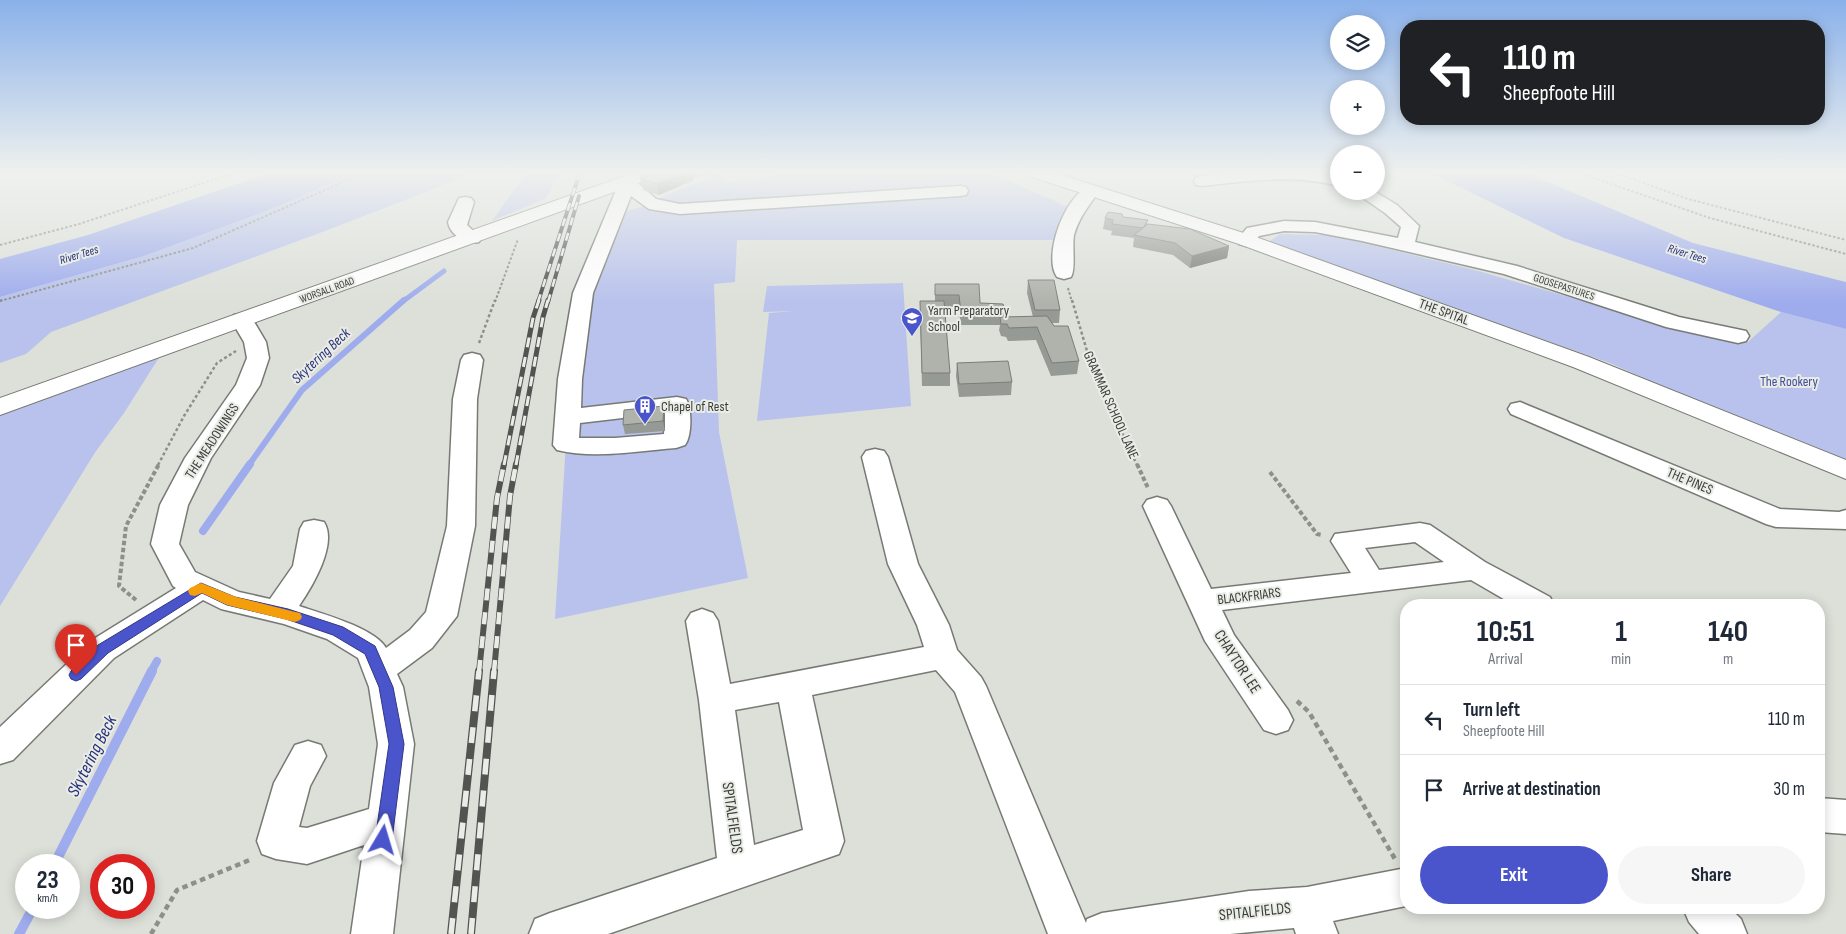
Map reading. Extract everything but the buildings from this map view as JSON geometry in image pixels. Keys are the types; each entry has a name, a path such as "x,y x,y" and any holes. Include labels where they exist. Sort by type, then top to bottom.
{"main road":[{"name":"WORSALL ROAD","path":"0,407 535,216"},
{"name":"THE SPITAL","path":"1169,216 1246,240 1581,362 1846,470"}],"street":[{"path":"460,216 457,222 458,228 472,238"},
{"path":"568,417 570,379 583,293 615,216"},
{"path":"1064,273 1062,251 1066,230 1072,216"},
{"path":"1398,216 1410,226 1405,245"},
{"name":"GOOSEPASTURES","path":"1246,240 1253,232 1284,226 1362,235 1510,270 1674,322 1725,329"},
{"name":"THE MEADOWINGS","path":"242,320 255,342 258,358 248,385 198,458 174,506 165,544 184,579 232,601 277,612 338,631 370,650 386,687 396,744 372,934"},
{"path":"379,670 422,639 441,616 461,526 466,398 472,360"},
{"name":"THE PINES","path":"1535,411 1776,518 1807,521 1843,521 1846,519"},
{"path":"874,457 903,564 933,625 943,656 969,686 1069,934"},
{"name":"BLACKFRIARS","path":"1157,506 1202,601 1475,568"},
{"path":"277,612 294,590 308,567 314,529"},
{"path":"1372,581 1345,541 1420,532 1475,568 1529,599"},
{"path":"0,749 103,649 201,587"},
{"name":"CHAYTOR LEE","path":"1202,601 1221,641 1286,710"},
{"name":"SPITALFIELDS","path":"702,621 716,700 738,868 825,841 793,686"},
{"path":"716,700 943,656"},
{"path":"308,756 292,783 276,841 307,846 385,821"},
{"path":"1825,815 1846,817"},
{"path":"550,934 738,868"},
{"name":"SPITALFIELDS","path":"1102,934 1249,911 1312,920 1400,876"},
{"path":"1709,914 1726,934"}],"path":[{"path":"0,245 105,216"},
{"path":"0,301 193,248 267,216"},
{"path":"1703,216 1728,224 1846,254"},
{"path":"1752,216 1846,240"},
{"path":"472,360 525,219"},
{"name":"GRAMMAR SCHOOL LANE","path":"1064,273 1072,307 1092,368 1157,506"},
{"path":"1270,472 1317,534 1345,541"},
{"path":"1286,710 1309,712 1400,873"},
{"path":"151,934 177,890 288,843"}],"green space":[{"path":"254,216 365,216 51,332 26,354 0,363 0,297 144,256"},
{"path":"496,216 505,216 492,221"},
{"path":"615,216 1065,216 1057,240 737,240 735,282 714,284 719,432 748,578 555,619 570,379 583,293"},
{"name":"The Rookery","path":"1280,234 1330,235 1475,270 1604,307 1748,342 1781,312 1846,329 1846,469 1610,363 1267,243"},
{"path":"903,283 911,406 757,421 769,313 795,311 763,312 767,286"},
{"path":"160,356 124,413 96,451 0,606 0,414"}],"water":[{"name":"River Tees","path":"145,216 254,216 144,256 0,297 0,259 88,235"},
{"name":"River Tees","path":"1518,216 1628,216 1693,243 1846,282 1846,329 1781,312 1564,238"}],"waterway":[{"name":"Skytering Beck","path":"402,302 444,271"},
{"name":"Skytering Beck","path":"249,465 302,390 404,300"},
{"name":"Skytering Beck","path":"203,531 250,464"},
{"name":"Skytering Beck","path":"151,672 157,661"},
{"name":"Skytering Beck","path":"60,854 152,671"},
{"name":"Skytering Beck","path":"19,934 27,919"}],"railway":[{"path":"538,302 566,216"},
{"path":"548,302 573,216"},
{"path":"504,465 533,318 539,300"},
{"path":"516,465 543,317 548,300"},
{"path":"479,672 497,498 504,464"},
{"path":"494,672 510,496 516,464"},
{"path":"451,934 479,671"},
{"path":"471,934 494,671"}],"slow traffic":[{"path":"195,591 201,587 232,601 295,617"}],"place":[{"name":"Yarm Preparatory School","path":"912,337"},
{"name":"Chapel of Rest","path":"645,425"}],"route":[{"path":"76,675 103,649 201,587 232,601 288,614 338,631 370,650 386,687 396,744 383,840"}]}
